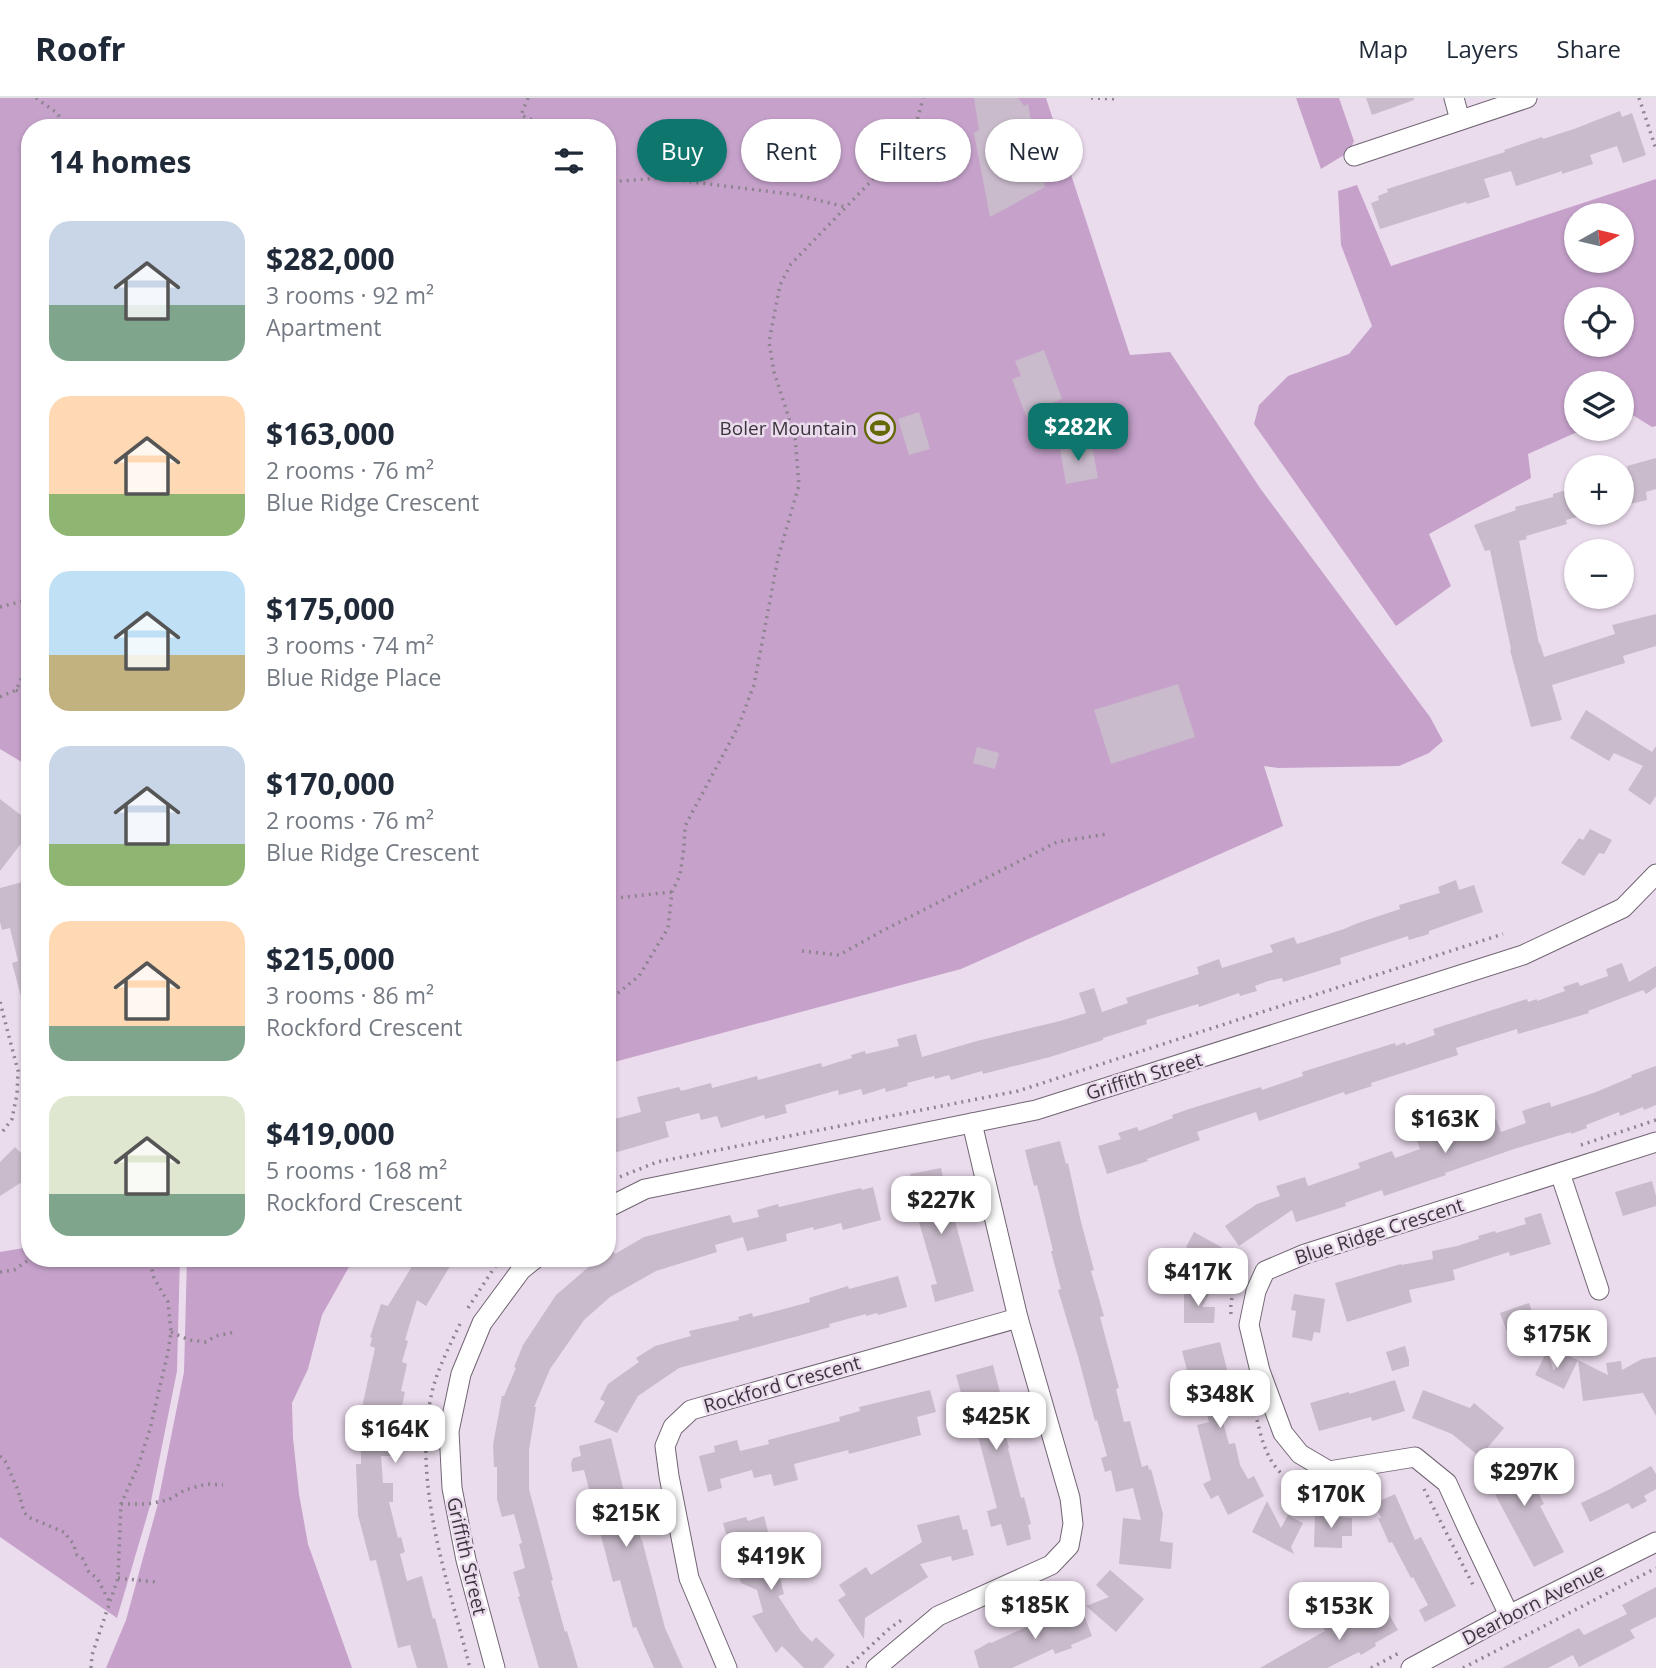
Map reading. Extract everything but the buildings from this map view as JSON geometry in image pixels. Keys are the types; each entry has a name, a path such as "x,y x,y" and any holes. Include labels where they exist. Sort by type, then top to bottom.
{"street":[{"path":"1454,98 1460,120"},
{"path":"1354,156 1527,98"},
{"name":"Griffith Street","path":"616,1204 645,1189 1036,1110 1522,955 1623,908 1656,874"},
{"path":"876,1668 938,1616 1051,1565 1069,1546 1073,1524 1070,1498 1018,1318 972,1123"},
{"name":"Blue Ridge Crescent","path":"1509,1615 1447,1483 1415,1457 1329,1471 1300,1454 1283,1433 1260,1371 1249,1325 1256,1291 1265,1271 1305,1254 1656,1142"},
{"path":"1560,1172 1599,1290"},
{"name":"Griffith Street","path":"495,1668 466,1560 454,1500 449,1431 461,1374 482,1323 525,1267"},
{"name":"Rockford Crescent","path":"727,1668 689,1578 665,1446 673,1427 691,1410 1018,1318"},
{"name":"Dearborn Avenue","path":"1411,1668 1509,1615 1656,1542"}],"path":[{"path":"36,98 61,119"},
{"path":"528,98 521,115 530,119"},
{"path":"616,995 639,976 668,928 672,892 680,875 685,826 738,727 754,685 778,558 799,485 795,437 774,372 769,342 780,285 791,264 904,147 914,132 923,98"},
{"path":"1091,98 1119,99"},
{"path":"1639,98 1656,149"},
{"path":"616,183 661,178 797,195 845,207"},
{"path":"0,607 21,601"},
{"path":"0,697 16,690 21,680"},
{"path":"16,690 21,693"},
{"path":"802,951 839,955 1057,842 1107,834"},
{"path":"616,898 672,892"},
{"path":"616,1178 657,1162 1018,1091 1503,934"},
{"path":"0,1002 18,1071 12,1119 0,1135"},
{"path":"1579,1145 1656,1120"},
{"path":"0,1272 14,1270 21,1265"},
{"path":"91,1668 92,1655 118,1578 121,1504 138,1466 150,1429 168,1352 171,1332 168,1302 154,1278 151,1267"},
{"path":"1232,1315 1230,1305 1240,1278"},
{"path":"171,1332 189,1340 206,1342 216,1336 235,1332"},
{"path":"1254,1409 1264,1446 1278,1470 1293,1482 1312,1489 1339,1492 1360,1489 1384,1479"},
{"path":"0,1456 18,1490 24,1512 28,1517 66,1533 89,1572 97,1578 105,1591 109,1603"},
{"path":"121,1504 147,1504 168,1500 185,1490 206,1485 223,1485"},
{"path":"1422,1485 1472,1584"},
{"path":"1463,1668 1656,1568"},
{"path":"118,1578 156,1582"},
{"path":"847,1668 890,1628 909,1616"}],"shaded area":[{"name":"Boler Mountain","path":"0,98 1046,98 1053,119 985,119 985,182 1073,182 1130,355 1170,352 1260,488 1430,717 1443,741 1429,753 1399,766 1264,766 1283,826 961,969 616,1062 616,119 21,119 20,761 0,749"},
{"path":"1296,98 1339,98 1354,141 1349,152 1321,169"},
{"path":"1656,179 1656,426 1652,427 1634,416 1634,371 1564,371 1564,438 1528,454 1531,478 1429,534 1451,586 1396,626 1254,424 1259,405 1288,376 1349,354 1372,326 1341,245 1338,191 1357,185 1391,266 1564,209 1564,273 1634,273 1634,203 1583,203"},
{"path":"21,1248 21,1267 180,1267 177,1371 150,1506 117,1618 0,1537 0,1252"},
{"path":"187,1267 349,1267 322,1315 308,1369 292,1403 299,1494 308,1544 352,1668 106,1668 126,1620 157,1507 184,1372"}],"place":[{"name":"Boler Mountain","path":"880,428"}]}
